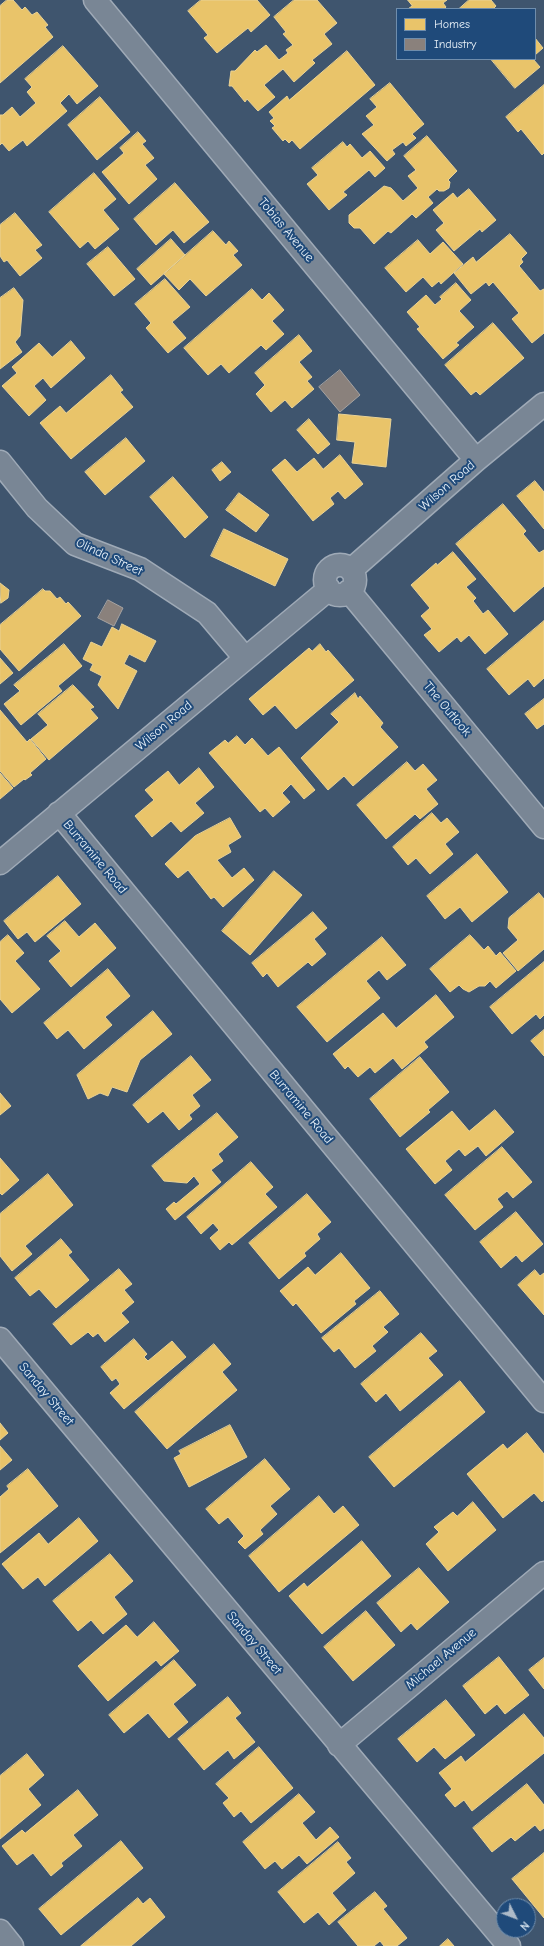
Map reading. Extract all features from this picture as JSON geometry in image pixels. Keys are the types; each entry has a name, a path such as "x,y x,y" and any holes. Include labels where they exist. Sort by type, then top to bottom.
{"street":[{"name":"Tobias Avenue","path":"96,0 476,460"},
{"name":"Wilson Road","path":"0,862 245,658 343,584 476,460 544,404"},
{"name":"Olinda Street","path":"0,462 37,508 75,544 140,569 207,613 245,658"},
{"name":"The Outlook","path":"343,584 544,827"},
{"name":"Burramine Road","path":"58,814 544,1401"},
{"name":"Sanday Street","path":"0,1339 509,1946"},
{"name":"Michael Avenue","path":"339,1745 544,1574"},
{"path":"0,1931 12,1946"}],"building: Homes":[{"path":"7,0 13,0 22,10 25,7 32,15 37,12 48,25 45,27 53,37 0,83 0,6"},
{"path":"201,0 257,0 270,15 251,32 248,28 217,53 204,38 208,35 188,11"},
{"path":"294,0 317,0 337,23 324,34 332,44 312,60 315,63 294,82 283,69 264,85 275,97 258,111 247,99 245,102 232,86 229,86 231,71 235,71 255,50 257,52 266,45 279,60 288,53 286,50 293,45 283,34 286,32 274,17"},
{"path":"408,0 447,0 443,3 446,7 445,8 409,8 412,6"},
{"path":"469,0 491,0 496,6 494,8 460,8"},
{"path":"536,39 543,48 536,54"},
{"path":"63,46 98,86 77,104 69,94 60,103 67,111 27,146 23,140 9,151 2,143 0,145 0,115 3,115 12,107 20,117 36,103 27,92 32,87 25,79"},
{"path":"347,51 375,85 300,149 292,140 289,143 285,139 283,141 272,128 275,126 270,121 274,118 269,112 287,96 289,100"},
{"path":"492,60 534,60 540,67 515,88"},
{"path":"390,83 424,124 412,134 416,138 406,146 403,142 392,150 395,154 387,161 362,134 374,125 366,116 377,107 370,99"},
{"path":"544,85 544,153 542,155 521,129 518,132 506,117"},
{"path":"100,97 130,132 97,160 68,125"},
{"path":"138,132 146,141 142,144 154,158 145,165 157,179 129,204 102,172 124,153 120,148"},
{"path":"427,136 457,171 448,180 450,182 449,188 444,191 439,191 437,189 428,197 433,203 416,218 412,214 391,233 388,231 374,244 360,228 354,228 349,223 349,215 384,186 391,188 403,201 418,188 408,176 416,170 404,156"},
{"path":"343,142 347,147 350,144 362,158 370,151 385,168 375,177 369,170 343,192 347,195 329,210 307,184 318,175 312,168"},
{"path":"94,173 116,199 103,210 119,229 95,249 88,241 80,248 49,212"},
{"path":"175,183 209,222 184,243 173,230 156,245 134,219"},
{"path":"469,189 496,220 482,232 480,229 454,251 436,230 444,223 433,210 453,193 457,198"},
{"path":"15,213 42,245 35,250 42,258 20,276 7,260 4,262 0,256 0,225"},
{"path":"213,231 226,245 229,241 238,251 233,255 242,265 206,296 190,279 179,290 164,274"},
{"path":"510,234 527,253 521,259 523,262 519,266 540,291 544,289 544,333 532,343 512,319 519,313 493,282 489,286 486,282 471,294 454,273 473,257 476,262"},
{"path":"171,239 185,255 151,285 137,269"},
{"path":"418,240 430,254 443,242 463,264 441,284 439,281 432,287 423,277 406,292 385,268"},
{"path":"108,247 135,279 114,296 87,264"},
{"path":"165,279 190,307 172,322 186,338 168,353 146,328 151,323 135,304"},
{"path":"456,283 471,300 459,311 474,327 456,343 459,345 443,359 417,329 420,327 407,312 426,295 435,305 442,299 440,297"},
{"path":"14,288 23,300 20,336 15,342 22,352 0,369 0,298"},
{"path":"252,289 262,300 269,293 284,310 272,321 284,334 266,350 261,345 229,373 221,364 208,375 184,348"},
{"path":"493,323 524,358 480,395 476,391 471,395 445,365"},
{"path":"299,335 312,351 299,362 312,377 307,381 314,389 292,408 285,400 271,412 256,394 265,385 255,373"},
{"path":"71,341 85,358 51,388 43,378 34,386 46,400 29,416 2,386 17,373 12,367 39,343 52,357"},
{"path":"111,375 123,390 120,392 133,407 71,459 40,423 60,406 66,413"},
{"path":"339,414 391,419 386,467 352,463 355,442 337,440"},
{"path":"309,419 330,444 318,454 297,430"},
{"path":"126,438 145,461 105,495 85,472"},
{"path":"340,455 363,484 345,499 338,491 330,498 334,504 313,521 272,470 285,459 297,472 314,458 323,469"},
{"path":"222,462 231,472 220,481 212,470"},
{"path":"173,477 208,517 185,538 150,497"},
{"path":"535,481 544,492 544,529 517,496"},
{"path":"239,493 269,515 256,532 226,510"},
{"path":"503,504 526,531 523,534 539,553 544,550 544,586 514,612 456,544"},
{"path":"224,529 288,559 275,586 211,556"},
{"path":"453,552 476,579 466,587 476,598 473,601 483,614 488,610 508,634 485,654 469,635 461,642 457,637 439,652 424,635 432,629 421,616 430,608 411,585 436,563 437,565"},
{"path":"0,583 9,590 8,598 1,603"},
{"path":"43,589 45,591 50,591 57,599 60,597 66,604 68,602 81,616 19,671 0,649 0,625"},
{"path":"544,621 544,678 534,687 528,679 509,695 487,669"},
{"path":"122,624 156,641 145,662 129,654 124,664 137,671 118,709 98,685 102,676 90,670 93,664 83,659 91,642 102,647 112,627 119,631"},
{"path":"64,644 82,666 58,686 62,691 21,725 4,704 20,691 14,685"},
{"path":"320,644 326,652 328,650 354,680 296,729 275,705 263,715 249,699 309,648 312,651"},
{"path":"0,658 13,673 0,684"},
{"path":"73,685 94,707 90,709 98,718 49,760 31,739 48,725 38,714"},
{"path":"355,693 358,699 360,696 383,723 380,727 398,747 353,786 344,776 328,790 301,758 339,722 331,714"},
{"path":"544,699 544,724 537,729 525,714"},
{"path":"0,710 27,742 30,739 46,759 30,773 32,775 14,787 0,771"},
{"path":"237,736 245,745 252,738 268,756 279,747 315,790 304,799 291,784 282,793 290,802 273,817 265,808 260,812 209,753 225,740 228,743"},
{"path":"407,762 415,771 423,764 437,780 426,789 438,804 420,819 415,814 386,839 357,805"},
{"path":"199,768 214,787 195,803 204,813 181,832 171,821 152,837 135,816 154,800 145,790 168,771 179,785"},
{"path":"0,773 13,788 0,799"},
{"path":"432,813 441,823 447,818 459,832 445,844 453,854 430,874 416,858 408,865 393,847"},
{"path":"230,818 241,837 228,845 231,852 217,860 232,878 244,868 254,880 223,907 214,897 211,899 188,870 178,878 165,864 195,836"},
{"path":"477,854 508,892 472,922 460,907 445,919 427,896"},
{"path":"274,871 302,895 250,955 222,931"},
{"path":"58,876 81,904 35,942 27,932 18,939 4,921"},
{"path":"539,893 544,899 544,949 518,971 503,953 518,940 508,928 509,918"},
{"path":"313,912 327,928 314,939 326,954 312,966 308,962 278,987 267,973 263,977 252,963"},
{"path":"65,921 79,937 95,923 116,948 71,987 49,961 61,951 47,936"},
{"path":"8,935 24,953 15,961 40,989 12,1013 0,999 0,942"},
{"path":"470,935 484,950 488,946 496,956 500,952 516,971 496,988 490,981 485,986 479,986 469,992 459,985 450,992 430,969"},
{"path":"382,937 406,965 387,980 379,970 366,981 380,998 327,1042 297,1007"},
{"path":"544,962 544,1015 540,1019 536,1014 512,1034 490,1007"},
{"path":"108,969 130,996 105,1017 112,1025 84,1049 68,1030 57,1039 44,1023"},
{"path":"436,995 454,1017 424,1042 428,1047 402,1069 393,1058 375,1073 370,1067 358,1077 348,1066 345,1069 333,1054 383,1013 396,1028"},
{"path":"153,1011 172,1034 140,1060 127,1092 112,1087 108,1096 100,1093 88,1099 77,1075"},
{"path":"544,1030 544,1056 531,1041"},
{"path":"191,1056 211,1080 192,1095 200,1106 189,1115 192,1119 179,1130 163,1111 148,1123 133,1105"},
{"path":"420,1057 449,1092 428,1110 430,1112 400,1137 370,1099"},
{"path":"0,1093 11,1106 0,1115"},
{"path":"495,1110 514,1132 486,1156 478,1146 465,1156 459,1149 445,1161 452,1170 435,1184 406,1149 452,1111 469,1131"},
{"path":"217,1113 238,1137 218,1154 223,1161 211,1170 221,1182 175,1220 166,1209 174,1202 176,1204 200,1184 194,1176 187,1183 164,1181 152,1166"},
{"path":"502,1147 532,1182 513,1198 507,1191 497,1199 503,1207 475,1230 445,1195"},
{"path":"0,1158 19,1180 2,1195 0,1193"},
{"path":"251,1162 273,1187 265,1194 277,1207 232,1245 229,1242 220,1250 210,1238 219,1230 213,1223 201,1234 187,1217"},
{"path":"48,1174 73,1205 25,1246 32,1254 12,1271 0,1256 0,1214"},
{"path":"307,1194 331,1222 317,1234 320,1239 304,1253 306,1256 279,1279 249,1243"},
{"path":"516,1212 543,1244 522,1262 516,1255 501,1268 480,1242"},
{"path":"61,1239 72,1252 68,1255 89,1280 56,1308 39,1289 30,1296 15,1278"},
{"path":"341,1253 370,1288 354,1301 356,1304 321,1333 296,1303 293,1306 280,1291 308,1267 315,1275"},
{"path":"119,1269 132,1284 124,1290 134,1302 121,1313 129,1322 105,1342 98,1333 93,1337 88,1332 71,1345 53,1324"},
{"path":"535,1270 540,1276 544,1273 544,1315 518,1285"},
{"path":"380,1291 399,1314 383,1327 388,1332 372,1346 376,1351 355,1368 339,1348 334,1352 322,1338"},
{"path":"421,1333 437,1351 428,1358 443,1375 400,1411 386,1393 376,1402 361,1384"},
{"path":"134,1339 147,1354 144,1357 148,1361 172,1341 186,1357 124,1409 110,1393 120,1384 116,1378 112,1381 101,1367"},
{"path":"214,1344 231,1364 222,1372 237,1390 167,1449 135,1412"},
{"path":"460,1381 485,1412 394,1487 369,1457"},
{"path":"0,1423 8,1433 0,1440"},
{"path":"230,1425 247,1457 189,1487 174,1458 181,1454 179,1451"},
{"path":"527,1433 544,1454 544,1500 542,1502 534,1493 503,1518 467,1474 503,1444 507,1449"},
{"path":"0,1446 12,1460 0,1470"},
{"path":"265,1459 290,1489 270,1506 277,1514 260,1530 263,1534 245,1549 238,1542 244,1536 228,1517 219,1524 206,1509"},
{"path":"28,1469 58,1506 0,1553 0,1497 9,1489 7,1486"},
{"path":"319,1496 334,1514 343,1506 359,1525 279,1592 249,1556"},
{"path":"473,1502 496,1530 448,1571 426,1544 439,1532 434,1527 453,1512 457,1516"},
{"path":"79,1518 98,1541 45,1586 38,1577 23,1589 2,1564 39,1533 48,1544"},
{"path":"362,1541 391,1576 322,1634 289,1596 304,1583 307,1587"},
{"path":"110,1554 133,1581 114,1597 127,1614 103,1634 91,1620 78,1631 53,1601"},
{"path":"419,1568 449,1602 417,1630 411,1623 401,1632 377,1603"},
{"path":"366,1611 395,1645 353,1681 324,1647"},
{"path":"154,1622 179,1651 161,1666 156,1660 108,1701 78,1666 126,1625 137,1637"},
{"path":"499,1657 529,1695 505,1714 497,1704 485,1714 463,1686"},
{"path":"544,1658 544,1689 529,1670"},
{"path":"174,1660 196,1685 173,1704 188,1722 169,1738 148,1713 124,1733 109,1715"},
{"path":"228,1697 241,1713 235,1718 255,1742 234,1759 228,1750 204,1770 178,1739"},
{"path":"446,1700 475,1735 445,1759 434,1747 417,1762 398,1739"},
{"path":"524,1714 544,1738 544,1753 472,1811 464,1800 455,1807 445,1795 452,1789 439,1773 461,1756 465,1762"},
{"path":"259,1747 293,1788 251,1823 241,1811 234,1817 223,1803 229,1798 216,1784"},
{"path":"27,1754 44,1775 28,1789 41,1805 0,1839 0,1776"},
{"path":"527,1784 544,1805 544,1828 540,1831 535,1825 515,1841 511,1837 492,1852 473,1828"},
{"path":"78,1790 98,1815 73,1835 82,1846 61,1863 63,1866 51,1876 33,1853 17,1865 2,1846 22,1830 25,1833"},
{"path":"299,1794 315,1812 302,1823 316,1840 330,1827 339,1837 307,1864 299,1855 282,1869 275,1861 265,1869 243,1842"},
{"path":"121,1841 143,1868 61,1935 39,1909"},
{"path":"338,1842 351,1858 346,1862 355,1873 332,1893 346,1910 329,1925 318,1912 304,1923 278,1892"},
{"path":"544,1853 544,1918 536,1908 536,1898 528,1898 512,1879"},
{"path":"375,1892 387,1906 383,1909 407,1938 397,1946 384,1946 380,1941 374,1946 358,1946 338,1922"},
{"path":"138,1898 143,1904 150,1898 165,1917 131,1946 81,1946"},
{"path":"448,1939 454,1946 440,1946"}],"building: Industry":[{"path":"340,370 360,395 340,412 319,387"},
{"path":"108,600 123,608 114,626 98,618"}]}
